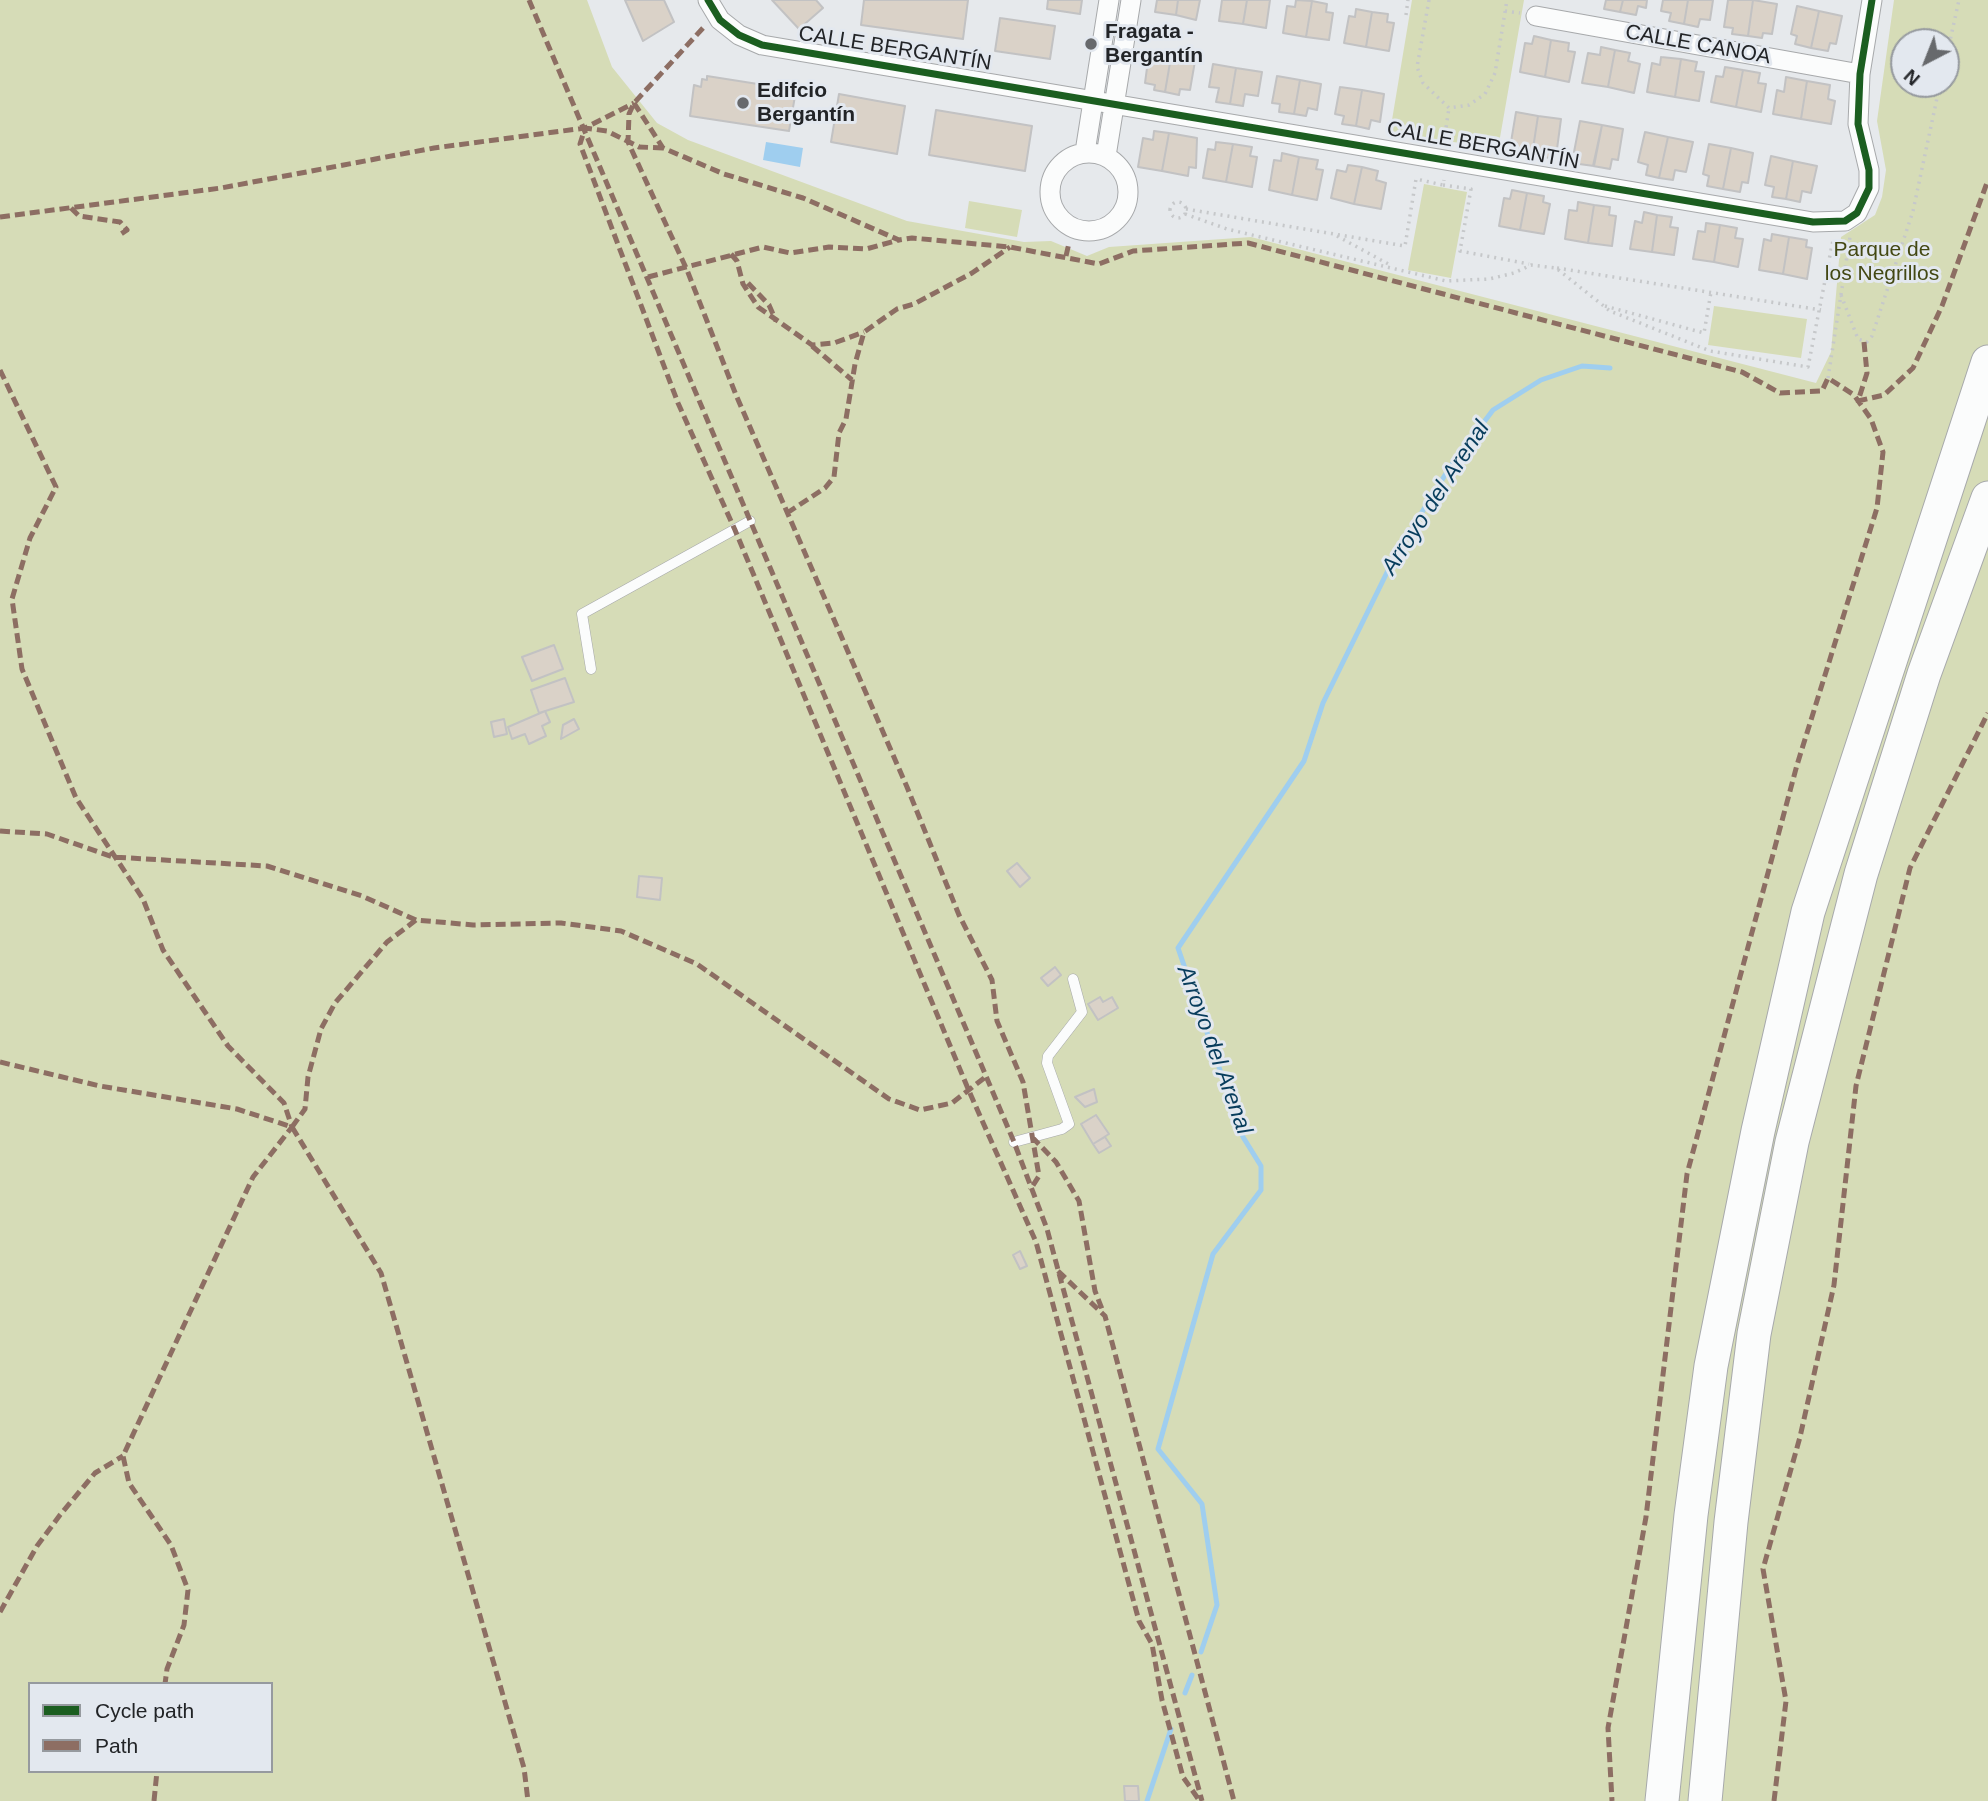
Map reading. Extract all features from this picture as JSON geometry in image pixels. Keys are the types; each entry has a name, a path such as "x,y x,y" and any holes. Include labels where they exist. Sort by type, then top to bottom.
{"highway":[{"path":"1662,1801 1690,1516 1711,1366 1758,1131 1808,912 1988,362"},
{"path":"1705,1801 1731,1522 1754,1334 1792,1142 1861,874 1919,687 1988,498"},
{"path":"1823,1021 1847,973 1905,786 1988,562"}],"street":[{"name":"CALLE BERGANTÍN","path":"708,0 720,20 739,35 762,45 1093,99 1843,229"},
{"path":"1085,152 1109,0"},
{"path":"1106,156 1132,0"},
{"path":"1843,229 1857,212 1869,188 1869,170 1858,124 1860,75 1872,0"},
{"name":"CALLE CANOA","path":"1536,16 1860,75"},
{"path":"1085,152 1106,156 1118,165 1126,178 1129,193 1126,208 1117,220 1105,229 1090,232 1075,229 1055,213 1049,187 1061,164 1085,152"}],"lane":[{"path":"591,669 582,614 750,521"},
{"path":"1014,1142 1062,1129 1069,1124 1047,1063 1048,1056 1082,1012 1073,979"}],"path":[{"path":"1406,15 1408,0"},
{"path":"1427,0 1417,67 1423,83 1448,108"},
{"path":"1448,108 1469,105 1485,94 1495,73 1507,0"},
{"path":"1953,28 1959,0"},
{"path":"1841,295 1858,339 1867,342 1872,336 1913,211 1937,98"},
{"path":"1444,143 1448,108"},
{"path":"1531,265 1514,273 1462,282 1227,229 1185,211 1178,201 1170,207 1173,217 1185,211 1405,246 1416,179 1443,183 1471,190 1460,251 1531,265 1821,310"},
{"path":"1828,377 1841,295 1843,229"},
{"path":"1556,268 1603,306 1710,351 1808,367 1843,229"},
{"path":"1332,233 1399,269"},
{"path":"1603,306 1704,332 1711,292"}],"green space":[{"name":"Parque de los Negrillos","path":"0,0 587,0 612,67 657,123 688,140 907,221 1024,242 1051,241 1087,256 1109,247 1251,237 1816,383 1831,352 1841,237 1875,215 1882,197 1886,170 1877,121 1890,28 1890,98 1960,98 1960,28 1890,28 1894,0 1988,0 1988,1801 0,1801"},
{"path":"1412,0 1524,0 1498,149 1390,132"},
{"path":"1424,184 1467,192 1451,278 1408,270"},
{"path":"969,201 1022,210 1017,237 965,228"},
{"path":"1714,306 1807,319 1801,358 1708,345"}],"water":[{"path":"766,142 803,148 800,167 763,160"}],"building":[{"path":"625,0 664,0 674,22 643,41"},
{"path":"772,0 816,0 823,8 799,29"},
{"path":"864,0 968,0 963,39 861,25"},
{"path":"1048,0 1082,0 1080,14 1047,9"},
{"path":"1157,0 1178,0 1176,15 1155,12"},
{"path":"1178,0 1200,0 1196,20 1176,15"},
{"path":"1222,0 1247,0 1243,24 1219,21"},
{"path":"1247,0 1270,0 1266,28 1243,24"},
{"path":"1296,0 1312,1 1306,37 1283,33 1287,6 1295,7"},
{"path":"1606,0 1623,0 1620,12 1604,9"},
{"path":"1623,0 1647,0 1646,8 1638,6 1636,15 1620,12"},
{"path":"1663,0 1688,0 1684,24 1669,21 1671,13 1661,11"},
{"path":"1688,0 1713,0 1710,20 1700,19 1698,27 1684,24"},
{"path":"1728,0 1753,0 1748,36 1732,34 1733,28 1724,27"},
{"path":"1753,0 1777,4 1772,34 1763,33 1762,38 1748,36"},
{"path":"1312,1 1327,4 1326,12 1333,13 1329,40 1306,37"},
{"path":"1797,6 1819,11 1811,48 1795,44 1797,36 1791,34"},
{"path":"1356,9 1372,12 1366,47 1344,43 1349,16 1355,17"},
{"path":"1819,11 1842,16 1836,44 1830,43 1828,51 1811,48"},
{"path":"1372,12 1388,14 1387,22 1394,23 1389,51 1366,47"},
{"path":"1000,18 1055,26 1050,59 995,51"},
{"path":"1534,36 1551,40 1545,77 1520,72 1525,43 1532,44"},
{"path":"1551,40 1569,43 1568,51 1575,52 1569,82 1545,77"},
{"path":"1601,47 1615,50 1608,87 1582,83 1588,53 1600,55"},
{"path":"1615,50 1630,53 1628,61 1640,64 1634,93 1608,87"},
{"path":"1149,53 1171,57 1165,92 1154,90 1155,85 1145,83"},
{"path":"1171,57 1195,61 1190,90 1180,89 1179,95 1165,92"},
{"path":"1661,57 1681,59 1675,97 1647,92 1652,63 1660,65"},
{"path":"1681,59 1697,62 1695,71 1704,72 1699,101 1675,97"},
{"path":"1213,64 1236,68 1230,104 1216,102 1219,88 1209,87"},
{"path":"1725,67 1743,70 1736,107 1711,102 1716,76 1723,77"},
{"path":"1236,68 1262,72 1258,96 1245,94 1243,106 1230,104"},
{"path":"1743,70 1760,73 1758,83 1766,84 1761,112 1736,107"},
{"name":"Edifcio Bergantín","path":"707,76 796,90 789,131 690,116 694,85 701,87 702,79 707,80"},
{"path":"1277,76 1300,80 1294,114 1279,112 1280,104 1272,103"},
{"path":"1786,77 1807,81 1801,119 1773,114 1777,90 1784,92"},
{"path":"1300,80 1321,84 1317,110 1308,108 1306,116 1294,114"},
{"path":"1807,81 1830,85 1828,99 1835,101 1831,124 1801,119"},
{"path":"1340,87 1362,90 1356,126 1342,124 1344,116 1335,114"},
{"path":"1362,90 1384,94 1380,122 1371,120 1369,129 1356,126"},
{"path":"839,94 905,106 897,154 831,142"},
{"path":"936,110 1032,126 1025,171 929,155"},
{"path":"1516,112 1538,116 1532,155 1515,153 1517,143 1511,142"},
{"path":"1538,116 1561,119 1557,149 1551,148 1550,158 1532,155"},
{"path":"1580,121 1602,125 1594,166 1579,164 1580,154 1574,152"},
{"path":"1602,125 1623,129 1618,160 1612,159 1610,169 1593,166"},
{"path":"1154,131 1169,133 1162,171 1138,167 1143,138 1153,140"},
{"path":"1645,132 1668,137 1659,178 1646,175 1648,165 1638,162"},
{"path":"1169,133 1197,138 1196,168 1189,167 1188,176 1162,171"},
{"path":"1668,137 1693,142 1686,172 1675,170 1673,180 1659,178"},
{"path":"1216,142 1233,144 1226,182 1203,178 1208,149 1215,150"},
{"path":"1233,144 1252,147 1250,156 1257,157 1252,187 1226,182"},
{"path":"1709,144 1731,148 1723,189 1707,186 1709,176 1703,174"},
{"path":"1731,148 1753,153 1748,183 1742,182 1740,192 1723,189"},
{"path":"1282,153 1299,157 1292,195 1269,190 1274,160 1281,161"},
{"path":"1771,156 1793,161 1786,199 1772,197 1774,187 1765,185"},
{"path":"1299,157 1318,160 1316,169 1323,170 1317,200 1292,195"},
{"path":"1793,161 1817,166 1811,193 1802,191 1800,202 1786,199"},
{"path":"1348,165 1362,167 1354,204 1331,198 1337,170 1346,172"},
{"path":"1362,167 1378,171 1376,180 1386,183 1381,209 1354,204"},
{"path":"1512,190 1527,193 1520,230 1499,226 1504,198 1510,199"},
{"path":"1527,193 1544,196 1543,202 1550,204 1544,234 1520,230"},
{"path":"1578,202 1594,205 1588,243 1565,239 1569,210 1577,211"},
{"path":"1594,205 1610,207 1609,215 1616,216 1612,246 1588,243"},
{"path":"1644,212 1657,215 1652,252 1630,249 1635,221 1642,223"},
{"path":"1657,215 1672,217 1670,227 1678,228 1674,255 1652,252"},
{"path":"1706,223 1720,225 1714,262 1693,259 1698,231 1705,232"},
{"path":"1720,225 1737,228 1735,238 1743,239 1738,267 1714,262"},
{"path":"1772,234 1789,237 1783,274 1759,270 1764,239 1771,241"},
{"path":"1789,237 1807,240 1806,247 1812,248 1807,279 1783,274"},
{"path":"554,645 563,669 532,681 522,657"},
{"path":"565,678 574,702 539,713 531,690"},
{"path":"545,711 550,722 542,726 546,736 529,744 525,734 512,739 508,727"},
{"path":"504,719 507,734 494,737 491,722"},
{"path":"574,719 579,729 561,739 563,725"},
{"path":"1017,863 1030,878 1020,887 1007,871"},
{"path":"639,876 662,878 660,900 637,897"},
{"path":"1055,967 1061,975 1048,986 1041,978"},
{"path":"1100,997 1103,1002 1112,997 1118,1008 1098,1020 1088,1004"},
{"path":"1094,1089 1097,1102 1085,1107 1075,1097"},
{"path":"1096,1115 1109,1134 1093,1144 1081,1124"},
{"path":"1105,1137 1111,1146 1099,1153 1093,1144"},
{"path":"1020,1251 1027,1266 1020,1269 1013,1255"},
{"path":"1124,1786 1138,1786 1139,1801 1125,1801"}],"waterway":[{"name":"Arroyo del Arenal","path":"1201,1652 1217,1605 1202,1504 1158,1449 1213,1254 1261,1190 1261,1166 1243,1137 1178,948 1304,761 1323,703 1396,554 1450,467 1493,410 1541,380 1582,366 1610,368"},
{"name":"Arroyo del Arenal","path":"1185,1693 1192,1675"},
{"name":"Arroyo del Arenal","path":"1147,1801 1171,1729"}],"marked path":[{"path":"529,0 1014,1142 1047,1229 1202,1801"},
{"path":"703,28 634,103 629,114 628,142 687,270 736,395 907,787 959,915 992,980 997,1021 1023,1082 1039,1176 1030,1190"},
{"path":"634,103 663,148 724,174 803,198 899,240 912,238 1010,247 1099,264 1133,251 1248,243 1742,372 1780,393 1822,391 1828,378 1854,395 1871,419 1883,452 1877,508 1797,765 1687,1174 1646,1517 1608,1728 1612,1801"},
{"path":"0,217 221,188 434,148 585,128 634,103"},
{"path":"663,148 639,147 607,131 585,128 580,144 678,403 735,530 969,1091 1036,1242 1139,1621 1152,1644 1162,1700 1183,1777 1199,1800"},
{"path":"1864,342 1867,373 1858,401 1884,395 1913,368 1942,306 1988,180"},
{"path":"71,208 79,216 120,222 127,230 118,236"},
{"path":"648,277 763,247 790,253 829,247 866,249 899,240"},
{"path":"1066,256 1069,243"},
{"path":"787,513 825,488 834,477 839,433 846,419 855,364 864,332 897,309 914,304 972,273 1010,247"},
{"path":"731,254 737,261 743,284 758,307 812,345 834,343 864,332"},
{"path":"748,283 769,305 776,321"},
{"path":"812,346 852,380"},
{"path":"0,370 56,487 30,538 12,599 22,669 76,798 143,899 163,950 228,1046 284,1103 292,1127 253,1177 123,1456 129,1483 171,1545 188,1590 184,1625 167,1669 165,1682"},
{"path":"1774,1801 1786,1701 1763,1569 1800,1437 1834,1285 1856,1086 1910,868 1988,713"},
{"path":"0,831 47,834 113,857 267,866 362,896 416,920"},
{"path":"292,1127 305,1109 308,1077 321,1029 335,1003 387,942 416,920 473,925 561,923 621,931 697,964 889,1099 920,1110 952,1103 988,1075"},
{"path":"0,1062 100,1086 237,1109 292,1127 381,1273 524,1768 528,1801"},
{"path":"1032,1137 1056,1162 1079,1201 1095,1291 1102,1309"},
{"path":"1058,1271 1105,1316 1234,1801"},
{"path":"0,1612 37,1546 60,1515 95,1473 123,1456"},
{"path":"154,1801 157,1773"}],"cycle path":[{"path":"708,0 720,20 739,35 762,45 1813,222 1845,221 1857,213 1869,188 1869,170 1858,124 1860,74 1872,0"}],"place":[{"name":"Fragata - Bergantín","path":"1091,44"},
{"name":"Edifcio Bergantín","path":"743,103"}]}
